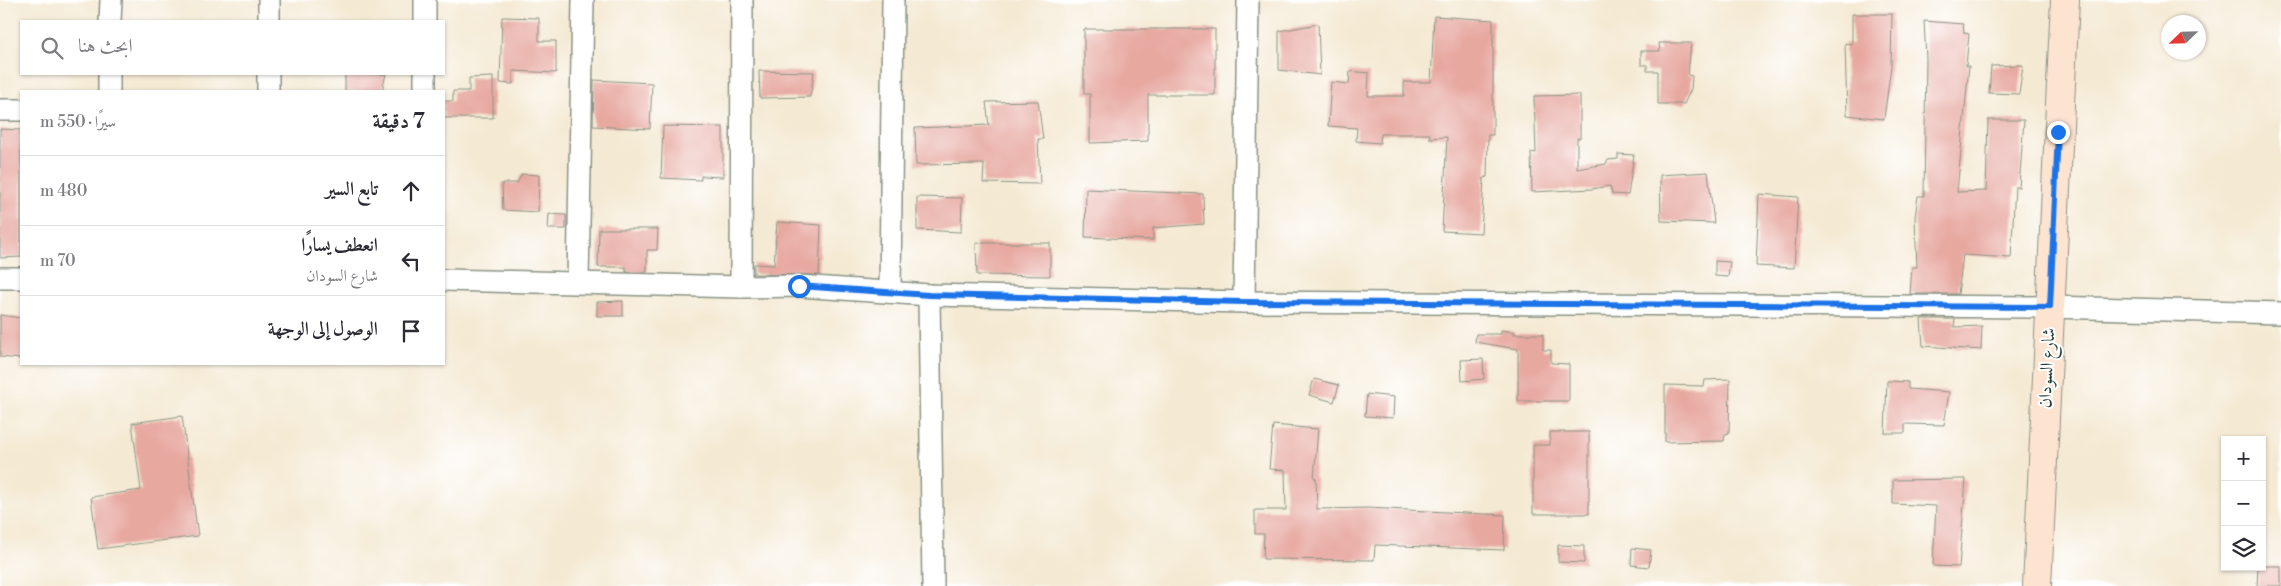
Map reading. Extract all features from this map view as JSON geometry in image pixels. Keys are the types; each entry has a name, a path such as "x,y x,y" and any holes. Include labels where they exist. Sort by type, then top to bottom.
{"main road":[{"name":"شارع السودان","path":"2037,586 2065,0"}],"street":[{"path":"110,20 111,0"},
{"path":"269,0 269,20"},
{"path":"425,0 425,20"},
{"path":"578,282 583,0"},
{"path":"741,287 742,0"},
{"path":"890,292 893,0"},
{"path":"1244,302 1248,0"},
{"path":"109,90 110,75"},
{"path":"268,75 268,90"},
{"path":"425,75 425,90"},
{"path":"0,110 20,110"},
{"path":"0,278 20,278"},
{"path":"445,280 741,287 799,286 929,295 1244,302 2050,307 2281,313"},
{"path":"929,295 933,586"}],"building":[{"path":"1852,14 1892,14 1891,66 1884,119 1847,115 1845,43 1852,44"},
{"path":"1434,16 1493,20 1493,135 1488,135 1487,177 1484,178 1481,233 1442,231 1447,137 1429,138 1430,134 1381,134 1380,143 1356,141 1357,128 1328,126 1331,82 1349,84 1350,71 1369,73 1368,96 1404,96 1404,82 1431,82"},
{"path":"502,17 539,18 539,41 556,41 556,73 513,71 513,84 500,83"},
{"path":"1924,21 1963,24 1964,33 1969,34 1966,66 1969,66 1957,192 1986,191 1988,120 2024,120 2019,187 2015,187 2011,258 1963,255 1958,294 1910,294 1912,267 1917,267 1915,217 1918,196 1924,196 1926,58"},
{"path":"1318,24 1320,75 1279,70 1279,31"},
{"path":"1084,29 1215,29 1215,95 1148,95 1148,141 1090,143 1090,94 1084,94"},
{"path":"1659,43 1691,43 1688,75 1692,76 1691,89 1684,104 1658,104 1658,71 1647,71 1647,65 1641,65 1641,51 1660,51"},
{"path":"2023,65 2019,94 1989,93 1991,66"},
{"path":"759,71 814,72 810,97 760,98"},
{"path":"345,75 386,75 382,90 345,90"},
{"path":"493,77 493,118 445,118 445,101 453,101 453,91 469,91 469,78"},
{"path":"594,80 652,83 650,129 593,126"},
{"path":"1580,95 1580,138 1577,138 1577,169 1606,164 1608,160 1618,159 1618,154 1634,155 1628,195 1612,194 1610,186 1592,189 1532,192 1531,152 1536,153 1534,96"},
{"path":"1038,101 1043,139 1038,139 1040,184 983,183 984,164 916,165 915,128 989,125 986,102"},
{"path":"663,126 723,127 723,177 701,176 701,180 661,178"},
{"path":"0,129 20,130 20,257 0,258"},
{"path":"1708,172 1714,223 1661,221 1660,175"},
{"path":"522,174 539,175 538,212 503,210 502,183 517,183"},
{"path":"1086,189 1203,194 1204,224 1153,228 1153,240 1085,237"},
{"path":"1759,194 1798,197 1794,268 1756,266"},
{"path":"917,197 962,198 961,232 917,230"},
{"path":"549,214 566,215 566,229 548,229"},
{"path":"777,222 821,225 819,275 754,274 754,264 774,265"},
{"path":"599,229 658,229 657,250 647,250 647,272 626,272 626,267 598,267"},
{"path":"976,243 1050,243 1050,276 977,275"},
{"path":"1715,261 1730,262 1728,277 1715,276"},
{"path":"623,301 623,316 597,316 597,302"},
{"path":"0,315 20,318 20,359 0,357"},
{"path":"1921,319 1955,319 1954,327 1982,326 1981,350 1923,346"},
{"path":"1501,330 1515,332 1514,334 1543,334 1543,350 1551,350 1551,363 1569,364 1569,401 1518,401 1518,349 1475,342 1476,334 1501,334"},
{"path":"1483,359 1484,379 1462,381 1461,360"},
{"path":"1314,379 1339,385 1334,402 1309,395"},
{"path":"1730,379 1729,433 1725,434 1724,441 1665,442 1665,385 1704,386 1705,380"},
{"path":"1887,381 1908,382 1908,389 1949,392 1944,425 1905,424 1905,433 1885,433"},
{"path":"1367,394 1394,397 1393,418 1365,416"},
{"path":"182,416 198,536 98,549 91,497 141,490 132,423"},
{"path":"1273,425 1318,429 1314,478 1316,478 1317,509 1368,508 1505,515 1504,550 1375,545 1374,560 1263,559 1264,534 1255,534 1255,510 1286,510 1285,470 1269,469"},
{"path":"1550,432 1589,432 1589,514 1533,514 1533,445 1550,445"},
{"path":"1966,479 1959,567 1933,566 1936,506 1893,504 1893,480"},
{"path":"1558,545 1584,546 1584,563 1558,562"},
{"path":"1632,548 1651,550 1649,567 1631,565"},
{"path":"2266,566 2281,566 2281,586 2257,586 2258,571 2266,571"}],"route":[{"path":"799,286 929,295 1244,302 2050,307 2058,132"}]}
